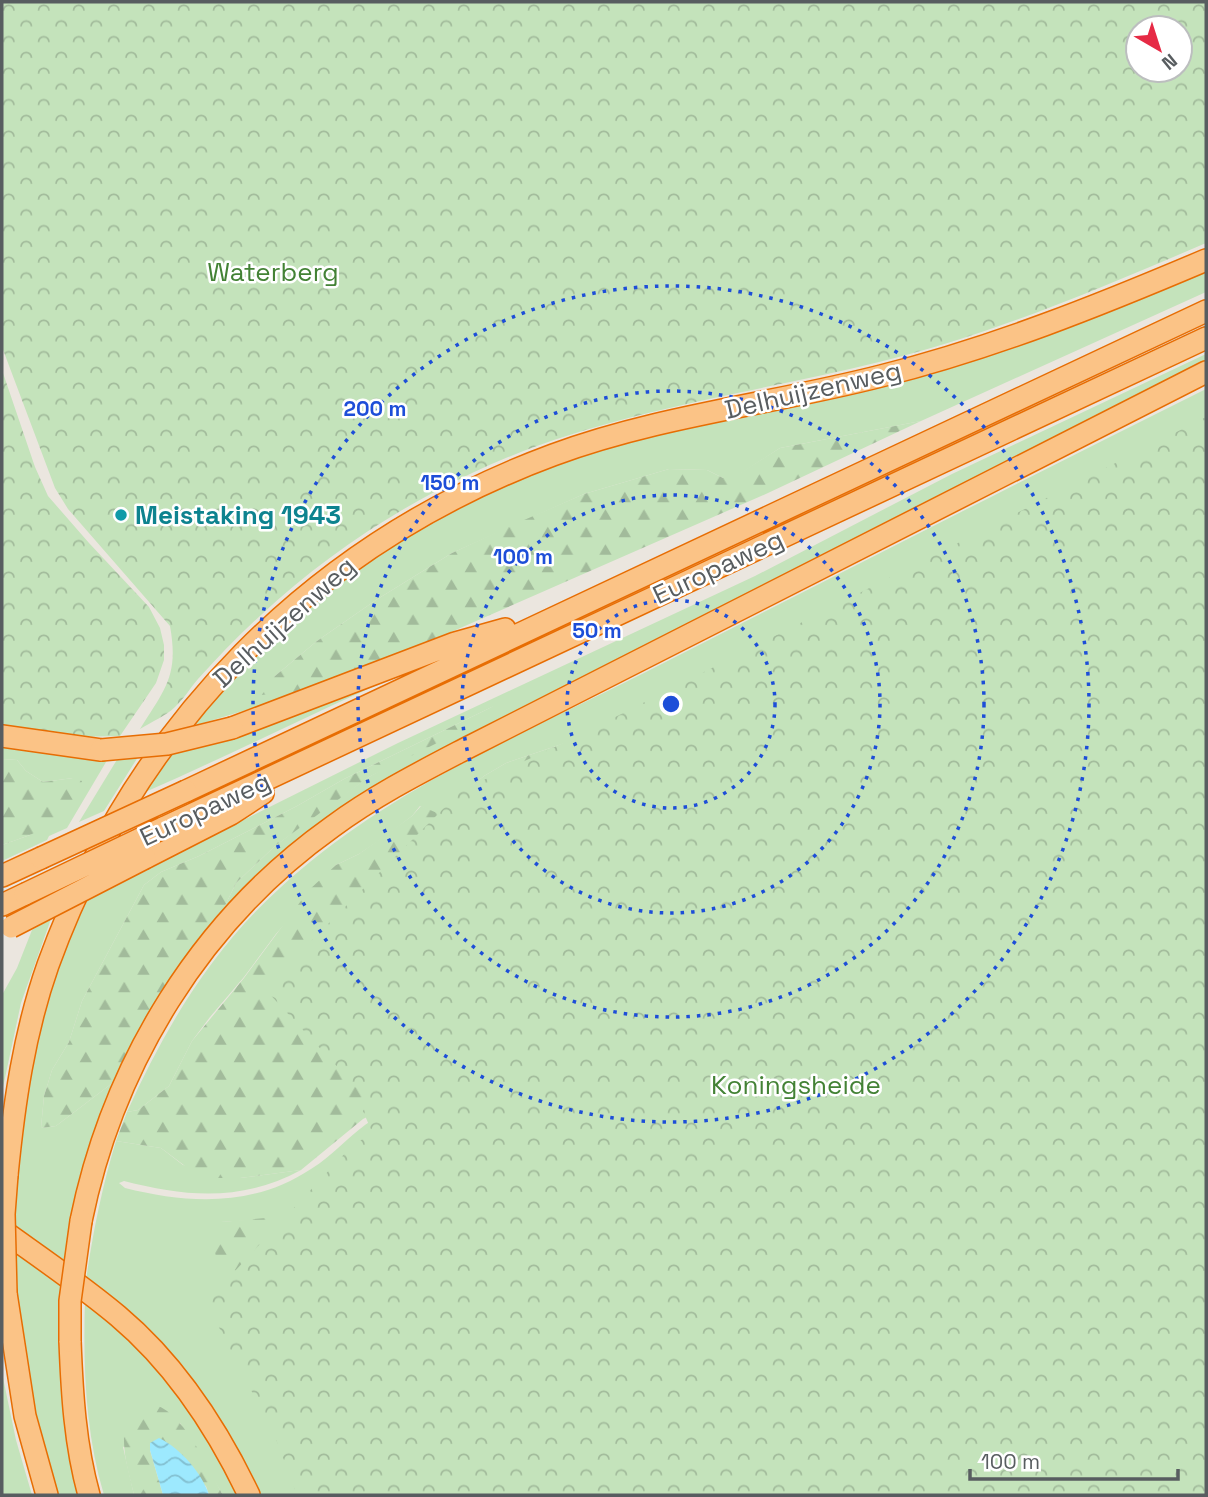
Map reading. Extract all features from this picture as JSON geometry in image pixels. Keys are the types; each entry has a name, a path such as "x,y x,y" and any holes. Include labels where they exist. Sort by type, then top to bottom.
{"highway":[{"name":"Delhuijzenweg","path":"47,1495 25,1416 6,1293 4,1214 20,1070 37,1000 68,914 107,835 155,758 206,691 261,635 332,575 391,534 442,504 484,484 558,453 650,427 833,388 951,357 1089,309 1206,260"},
{"name":"Europaweg","path":"2,876 1206,311"},
{"name":"Europaweg","path":"2,905 1206,338"},
{"path":"89,1495 73,1408 70,1341 71,1301 81,1221 96,1158 125,1077 169,1000 224,925 254,893 322,834 369,801 465,749 1206,372"},
{"path":"2,736 101,750 167,744 232,728 455,643 562,614"},
{"path":"6,929 231,814 330,750"},
{"path":"2,1230 120,1317 170,1368 215,1431 249,1495"}],"green space":[{"name":"Waterberg","path":"2,2 1206,2 1206,243 1086,293 963,338 879,362 620,420 519,453 470,474 387,519 309,574 237,638 175,707 140,729 168,681 173,658 170,626 68,509 55,488 2,347"},
{"path":"1206,269 1206,292 921,421 780,448 732,479 723,478 707,470 669,469 584,494 452,553 376,600 317,641 275,676 263,705 190,727 247,663 343,579 413,531 487,491 604,448"},
{"path":"1206,354 1206,362 391,777 321,822 270,865 220,916 236,883 275,846 369,777 494,706 344,779 199,856 161,872 144,885 82,1001 69,1042 52,1070 44,1096 41,1128 56,1126 115,1081 84,1170 64,1263 14,1229 17,1174 31,1064 53,982 85,899 398,743 755,576 952,474"},
{"path":"2,370 35,467 48,496 149,607 160,628 164,660 156,683 120,736 75,737 2,725"},
{"path":"1206,389 1206,420 568,742 506,763 484,776 437,814 420,806 412,816 387,835 359,854 336,865 276,934 210,1017 192,1041 169,1086 138,1110 127,1112 174,1021 232,937 280,888 321,853 364,822 455,767 503,742"},
{"name":"Koningsheide","path":"1206,417 1206,1495 297,1495 276,1439 206,1302 348,1150 372,1132 363,1111 369,1101 264,988 462,790 572,739"},
{"path":"921,421 768,493 442,636 263,705 261,696 275,676 317,641 376,600 452,553 584,494 669,469 707,470 723,478 732,478 780,448"},
{"path":"416,668 347,698 143,793 173,750"},
{"path":"494,706 497,709 491,716 369,777 275,846 236,883 220,916 162,992 115,1081 56,1126 41,1128 44,1096 52,1070 69,1042 82,1001 144,885 161,872 199,856 344,779"},
{"path":"568,742 377,1112 363,1119 301,1170 240,1178 214,1178 193,1172 161,1148 116,1141 127,1112 138,1110 169,1086 192,1041 244,978 309,890 336,865 359,854 412,816 421,806 437,813 484,776 506,763"},
{"path":"2,744 109,757 67,828 2,861 2,845 30,835 73,778 43,782 26,771 17,760 2,759"},
{"path":"138,757 104,811 79,822 118,758"},
{"path":"2,759 17,760 26,771 43,782 73,778 82,781 70,807 52,824 2,845"},
{"path":"51,919 21,1003 2,1092 2,995 17,968 32,930"},
{"path":"374,1119 383,1131 294,1218 221,1222 247,1274 312,1495 258,1495 86,1280 98,1210 116,1141 161,1148 183,1165 240,1178 301,1170 257,1187 214,1194 170,1191 124,1181 119,1183 125,1188 173,1197 221,1199 267,1190 289,1181 319,1163"},
{"path":"294,1218 247,1274 218,1265 211,1236 221,1222"},
{"path":"14,1247 61,1282 62,1391 80,1495 56,1495 35,1425 16,1301"},
{"path":"85,1299 144,1353 186,1403 241,1495 223,1495 180,1423 123,1447 134,1495 104,1495 89,1423 84,1349"},
{"path":"2,1373 16,1440 32,1495 2,1495"},
{"path":"150,1404 162,1408 183,1427 223,1495 209,1495 206,1486 150,1450 163,1495 134,1495 125,1457 125,1430 129,1418 137,1409"}],"water":[{"path":"159,1438 175,1448 189,1462 209,1495 163,1495 150,1450 150,1443"}],"place":[{"name":"Meistaking 1943","path":"121,515"}]}
